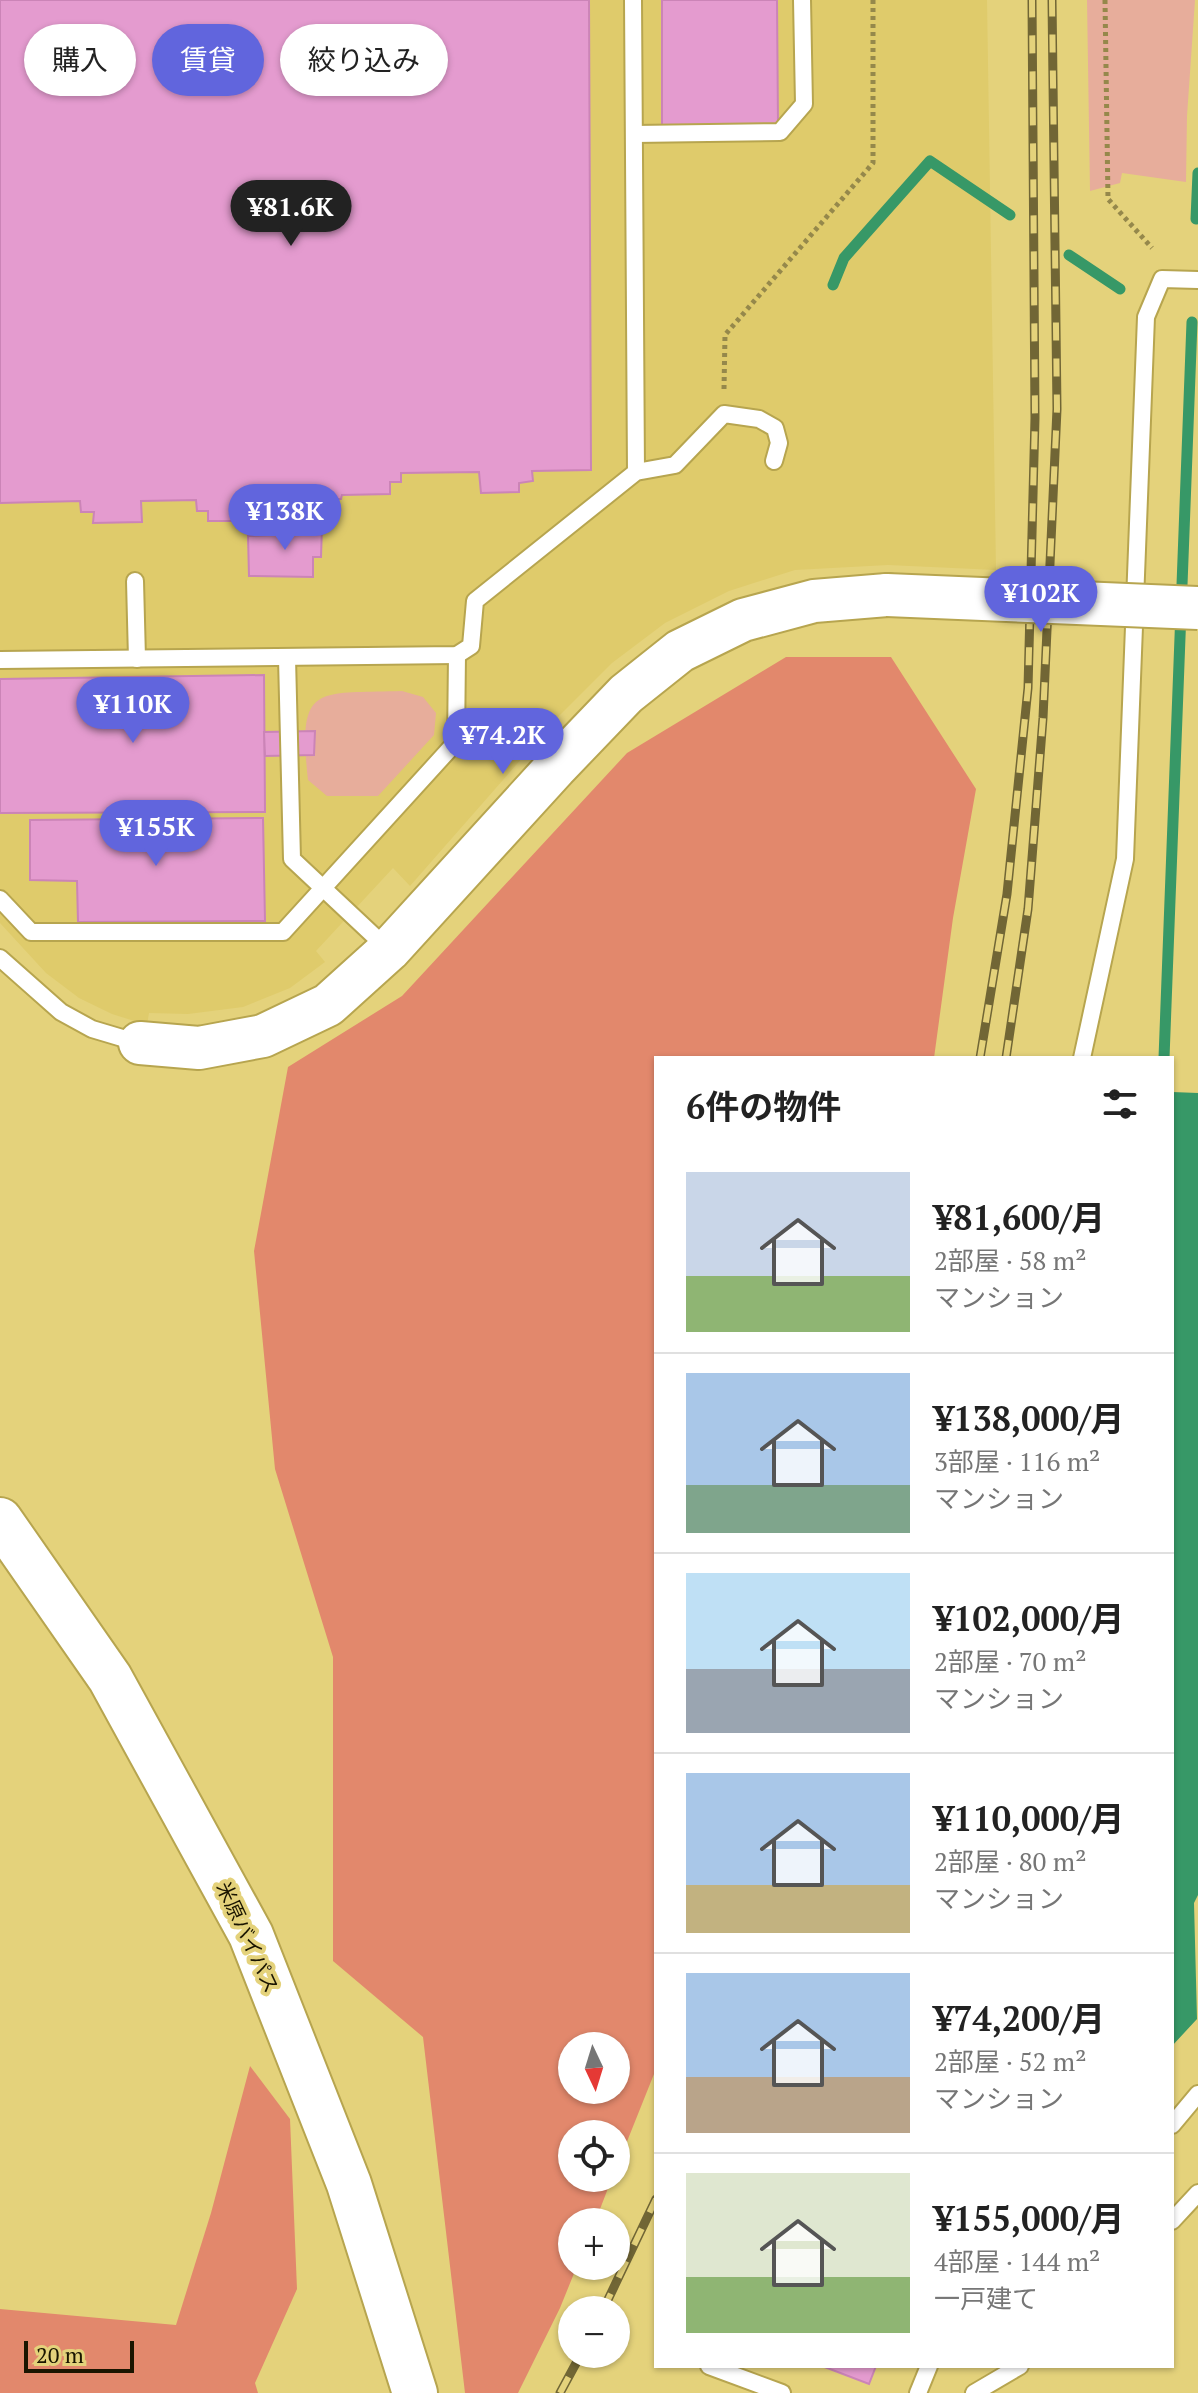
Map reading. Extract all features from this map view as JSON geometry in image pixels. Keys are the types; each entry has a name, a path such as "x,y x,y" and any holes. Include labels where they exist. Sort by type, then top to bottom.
{"highway":[{"name":"米原バイパス","path":"0,1520 110,1678 251,1935 349,2184 415,2393"}],"street":[{"path":"140,1043 199,1048 263,1036 328,1005 389,950 616,704 680,651 743,620 814,601 887,595 1198,608"}],"lane":[{"path":"633,0 636,472"},
{"path":"634,134 780,132 804,104 802,0"},
{"path":"1082,1056 1125,859 1146,317 1162,279 1198,280"},
{"path":"0,660 457,655 471,646 475,601 636,472 675,465 724,414 759,419 775,428 779,443 774,461"},
{"path":"135,581 137,659"},
{"path":"0,899 31,932 283,932 456,742 457,655"},
{"path":"287,658 292,859 389,950"},
{"path":"0,958 61,1012 92,1029 140,1043"},
{"path":"1174,2123 1198,2094"},
{"path":"1174,2219 1198,2193"},
{"path":"714,2368 782,2393"},
{"path":"918,2393 928,2368"},
{"path":"974,2393 1017,2368"}],"path":[{"path":"724,414 725,335 873,163 873,0"},
{"path":"1105,0 1108,199 1152,248"}],"shaded area":[{"path":"0,0 987,0 996,570 888,565 795,570 729,591 665,623 612,663 559,716 410,886 393,868 316,951 325,962 290,988 243,1007 188,1014 149,1013 147,1025 112,1014 79,998 46,973 0,923"},
{"path":"1087,0 1195,0 1186,182 1122,173 1120,183 1090,191"},
{"path":"786,657 891,657 976,789 953,918 934,1056 654,1056 654,2074 630,2134 630,2120 558,2120 558,2192 607,2192 600,2208 558,2208 558,2280 571,2280 565,2296 558,2296 558,2312 518,2393 465,2393 423,2037 333,1961 333,1657 275,1469 254,1251 288,1067 402,996 627,753"},
{"path":"402,691 423,697 436,713 434,735 378,796 327,796 308,780 306,725 310,710 319,700 350,692"},
{"path":"1174,1092 1198,1093 1198,1895 1194,1903 1197,2019 1174,2044"},
{"path":"250,2066 290,2119 297,2289 255,2383 258,2393 0,2393 0,2309 176,2325 211,2213"}],"building":[{"path":"0,0 589,0 591,470 532,471 533,481 519,483 519,492 481,493 479,472 401,473 401,482 390,482 390,494 342,495 341,499 245,499 246,521 208,521 208,511 197,511 196,500 141,501 142,522 93,523 94,512 81,512 80,501 0,503"},
{"path":"662,0 777,0 778,126 662,127"},
{"path":"322,527 321,557 313,557 313,577 249,576 248,536 274,535 274,528"},
{"path":"264,675 265,812 0,813 0,679"},
{"path":"315,731 314,755 265,756 264,732"},
{"path":"263,818 265,921 78,922 77,881 30,880 30,820"},
{"path":"827,2368 875,2368 869,2384"}],"waterway":[{"path":"833,285 844,258 930,161 1010,215"},
{"path":"1196,219 1198,173"},
{"path":"1069,255 1120,289"},
{"path":"1164,1056 1192,322"}],"railway":[{"path":"980,1056 1007,894 1028,688 1035,418 1032,0"},
{"path":"1006,1056 1028,909 1043,718 1057,409 1052,0"},
{"path":"610,2296 654,2203"},
{"path":"560,2393 573,2368"}]}
